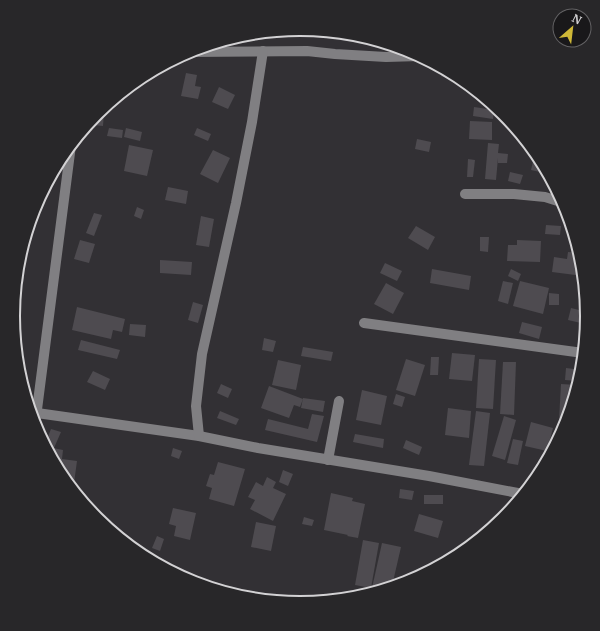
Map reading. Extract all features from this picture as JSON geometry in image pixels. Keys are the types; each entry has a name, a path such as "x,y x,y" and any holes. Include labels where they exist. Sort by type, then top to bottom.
{"street":[{"path":"199,436 196,406 202,354 236,203 264,51"},
{"path":"206,52 307,51 386,57 406,56"},
{"path":"37,412 70,157"},
{"path":"465,194 514,194 545,197 555,200"},
{"path":"364,323 578,352"},
{"path":"328,460 339,401"},
{"path":"37,413 199,436 258,448 429,476 517,493"}],"building":[{"path":"186,73 197,75 195,86 201,87 198,99 181,96"},
{"path":"219,87 235,95 228,109 212,102"},
{"path":"474,107 489,109 494,114 493,119 473,116"},
{"path":"104,116 103,126 95,125"},
{"path":"470,121 492,122 492,140 469,139"},
{"path":"109,128 123,130 122,138 107,136"},
{"path":"126,128 142,132 140,141 124,137"},
{"path":"197,128 211,134 208,141 194,135"},
{"path":"417,139 431,142 429,152 415,149"},
{"path":"488,143 499,144 498,153 508,154 507,163 498,163 498,158 496,180 485,179"},
{"path":"129,145 153,150 147,176 124,171"},
{"path":"213,150 230,158 218,183 200,174"},
{"path":"468,159 475,160 473,177 467,177"},
{"path":"533,160 540,172 531,170"},
{"path":"510,172 523,175 520,184 508,181"},
{"path":"168,187 188,191 186,204 165,200"},
{"path":"137,207 144,210 141,219 134,216"},
{"path":"94,213 102,215 94,236 86,233"},
{"path":"201,216 214,219 209,247 196,245"},
{"path":"546,225 561,226 560,235 545,234"},
{"path":"416,226 435,237 428,250 408,238"},
{"path":"480,237 489,237 488,252 480,251"},
{"path":"80,240 95,244 89,263 74,259"},
{"path":"517,240 541,241 540,262 507,261 508,245 517,245"},
{"path":"568,252 573,252 577,275 552,272 554,257 567,259"},
{"path":"160,260 192,262 191,275 160,273"},
{"path":"385,263 402,271 397,281 380,273"},
{"path":"432,269 471,276 469,290 430,283"},
{"path":"511,269 521,274 518,281 508,276"},
{"path":"22,277 24,277 23,284 22,284"},
{"path":"503,281 513,283 508,304 498,301"},
{"path":"520,281 549,288 543,314 513,306"},
{"path":"386,283 404,293 393,314 374,304"},
{"path":"549,293 559,294 559,305 549,305"},
{"path":"193,302 203,305 198,323 188,320"},
{"path":"77,307 125,319 122,332 113,330 111,339 72,330"},
{"path":"571,308 580,310 580,323 568,320"},
{"path":"522,322 542,327 539,339 519,333"},
{"path":"130,324 146,325 145,337 129,335"},
{"path":"264,338 276,341 273,352 262,350"},
{"path":"81,340 120,350 117,359 78,350"},
{"path":"303,347 333,352 331,361 301,356"},
{"path":"452,353 475,355 472,381 449,379"},
{"path":"431,357 439,357 438,375 430,375"},
{"path":"406,359 425,365 415,396 396,390"},
{"path":"479,359 496,360 493,409 476,408"},
{"path":"278,360 301,365 296,390 272,385"},
{"path":"503,362 516,362 514,415 500,414"},
{"path":"566,368 575,369 572,381 565,380"},
{"path":"93,371 110,379 105,390 87,382"},
{"path":"221,384 232,389 228,398 217,393"},
{"path":"561,384 571,385 565,406 559,420"},
{"path":"269,386 303,399 300,407 294,405 289,418 261,408"},
{"path":"362,390 387,396 381,425 356,420"},
{"path":"396,394 405,397 402,407 393,404"},
{"path":"303,398 325,401 323,412 301,408"},
{"path":"448,408 471,411 469,438 445,435"},
{"path":"220,411 239,419 236,425 217,418"},
{"path":"476,411 490,413 484,466 469,465"},
{"path":"312,414 324,416 317,442 265,430 268,419 308,429"},
{"path":"504,416 516,420 505,460 492,456"},
{"path":"531,422 553,428 549,442 545,451 525,446"},
{"path":"51,429 61,432 54,448 48,437"},
{"path":"355,434 384,439 383,448 353,442"},
{"path":"513,439 523,441 518,465 507,463"},
{"path":"406,440 422,447 419,455 403,448"},
{"path":"54,448 63,450 62,459 77,461 74,481"},
{"path":"173,448 182,451 179,459 171,456"},
{"path":"218,462 245,469 234,506 209,499 212,488 206,486 210,474 214,475"},
{"path":"283,470 293,474 288,486 279,482"},
{"path":"267,477 276,482 273,488 286,494 273,521 250,509 255,500 248,497 256,482 263,486"},
{"path":"400,489 414,491 412,500 399,498"},
{"path":"331,493 353,498 352,501 365,504 358,538 324,530"},
{"path":"424,495 443,495 443,504 424,504"},
{"path":"173,508 196,513 190,540 174,536 176,526 169,524"},
{"path":"419,514 443,521 438,538 414,531"},
{"path":"304,517 314,520 312,526 302,524"},
{"path":"256,522 276,526 271,551 251,547"},
{"path":"157,536 164,539 160,551 152,548"},
{"path":"363,540 379,543 371,586 367,587 355,585"},
{"path":"382,543 401,547 393,580 372,586"}]}
